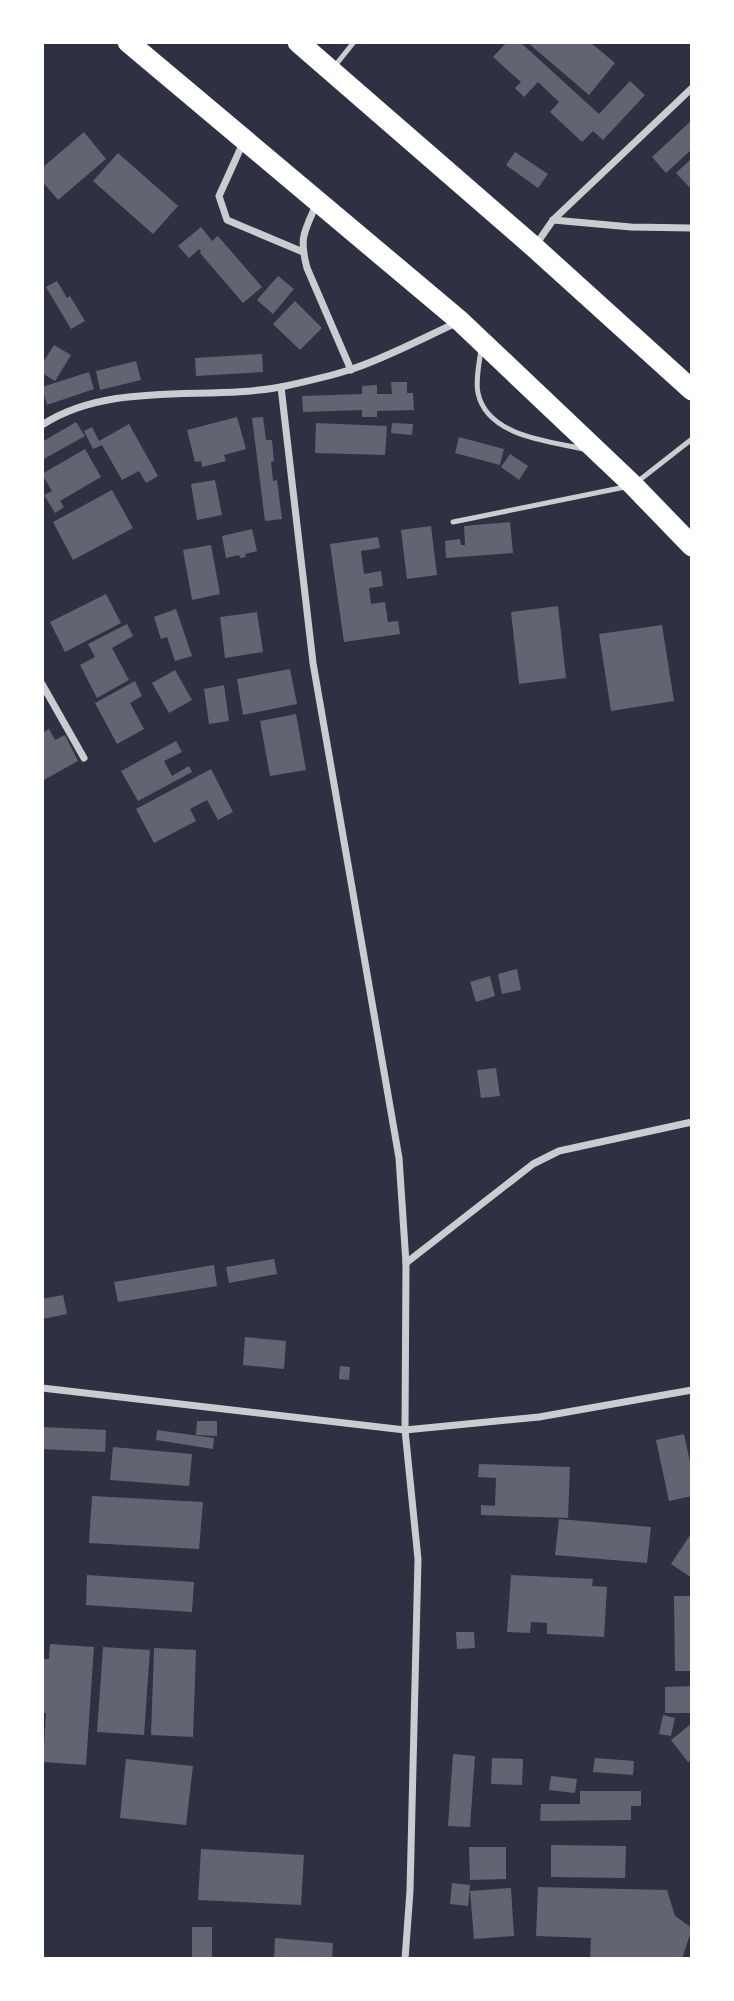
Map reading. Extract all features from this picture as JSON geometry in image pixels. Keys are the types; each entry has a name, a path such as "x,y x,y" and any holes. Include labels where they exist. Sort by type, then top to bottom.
{"highway":[{"path":"128,42 460,321 633,485 692,546"},
{"path":"298,42 534,247 692,390"}],"street":[{"path":"534,247 553,220 692,88"},
{"path":"245,139 219,196 227,220 303,252"},
{"path":"317,203 302,236 303,252 307,268 351,370"},
{"path":"553,220 631,228 692,228"},
{"path":"42,425 56,416 87,405 153,393 281,387 351,370 460,321"},
{"path":"281,387 313,663 399,1158 406,1263 405,1430 418,1559 410,1891 405,1959"},
{"path":"42,684 84,758"},
{"path":"406,1263 533,1164 559,1151 692,1122"},
{"path":"42,1388 405,1430 539,1417 692,1390"}],"lane":[{"path":"331,71 354,42"},
{"path":"482,343 477,392 490,417 513,431 597,452"},
{"path":"453,522 633,485 692,439"}],"building":[{"path":"507,42 520,42 599,114 630,81 645,95 603,140 593,131 582,142 550,112 559,102 538,82 524,97 515,88 521,82 493,57"},
{"path":"527,42 590,42 615,63 589,95"},
{"path":"692,120 692,149 666,173 652,157"},
{"path":"84,132 106,159 58,200 42,181 42,168"},
{"path":"515,152 548,174 538,188 506,165"},
{"path":"118,153 178,206 153,234 93,181"},
{"path":"692,158 692,190 676,173"},
{"path":"201,227 212,241 218,236 262,287 243,303 199,249 189,258 178,246"},
{"path":"278,276 294,289 273,314 257,300"},
{"path":"57,281 85,321 71,329 46,287"},
{"path":"295,301 322,328 300,350 273,324"},
{"path":"54,345 71,355 55,381 42,373 42,364"},
{"path":"262,354 263,372 196,376 195,358"},
{"path":"136,361 141,380 100,390 96,371"},
{"path":"89,372 94,389 47,405 42,387"},
{"path":"391,382 407,382 407,393 413,393 414,410 377,411 377,417 362,417 362,410 303,412 302,396 362,394 362,386 377,385 377,394 392,394"},
{"path":"237,417 246,449 224,455 226,461 202,467 201,461 195,462 187,430"},
{"path":"263,417 266,440 272,440 273,481 277,480 282,519 265,521 252,418"},
{"path":"76,422 85,436 42,460 42,442"},
{"path":"316,423 387,426 385,455 315,453"},
{"path":"392,423 413,424 412,435 391,433"},
{"path":"129,424 158,476 146,483 139,471 122,480 102,445 93,449 84,431 92,427 99,441"},
{"path":"459,437 504,449 500,465 455,453"},
{"path":"85,449 101,477 60,501 64,507 55,513 44,495 52,491 42,474"},
{"path":"510,454 528,466 519,480 501,467"},
{"path":"215,480 222,515 197,520 191,484"},
{"path":"112,490 133,528 73,560 53,522"},
{"path":"510,522 513,553 446,558 445,541 460,539 461,545 465,545 464,526"},
{"path":"431,526 437,575 407,579 401,530"},
{"path":"252,529 257,551 245,554 246,557 240,558 239,555 226,558 222,536"},
{"path":"378,537 380,548 361,551 364,574 381,571 383,586 369,588 371,604 385,602 388,622 398,621 400,634 344,642 330,544"},
{"path":"211,545 220,594 192,600 183,550"},
{"path":"106,594 121,623 65,652 50,622"},
{"path":"558,606 566,678 519,684 511,612"},
{"path":"176,609 192,656 175,661 167,637 161,639 154,617"},
{"path":"257,612 263,652 225,658 220,617"},
{"path":"127,624 133,636 112,648 129,680 97,698 80,665 95,657 88,644"},
{"path":"662,625 674,701 611,711 599,634"},
{"path":"290,669 297,704 243,715 237,679"},
{"path":"175,670 192,700 169,713 152,683"},
{"path":"135,681 142,696 130,703 144,729 117,744 95,703"},
{"path":"224,685 229,721 209,724 204,689"},
{"path":"296,714 306,770 270,776 260,721"},
{"path":"49,729 55,740 65,735 78,761 42,781 42,733"},
{"path":"176,741 182,752 164,761 172,776 189,766 192,772 138,801 121,771"},
{"path":"211,769 233,812 218,820 207,800 190,809 196,821 154,843 136,809"},
{"path":"517,969 521,990 502,994 498,974"},
{"path":"490,976 495,996 476,1002 470,982"},
{"path":"496,1068 500,1096 481,1098 477,1070"},
{"path":"274,1259 277,1274 229,1283 226,1267"},
{"path":"214,1265 217,1286 118,1302 114,1282"},
{"path":"63,1295 67,1314 42,1319 42,1299"},
{"path":"245,1337 286,1341 284,1369 243,1365"},
{"path":"340,1366 350,1367 349,1380 339,1379"},
{"path":"197,1421 217,1421 217,1436 196,1435"},
{"path":"42,1427 106,1430 105,1452 42,1449"},
{"path":"157,1430 214,1438 213,1449 156,1440"},
{"path":"684,1434 692,1471 692,1496 669,1501 656,1440"},
{"path":"113,1447 192,1454 189,1486 110,1480"},
{"path":"479,1464 570,1467 568,1518 481,1515 481,1505 495,1506 496,1478 478,1477"},
{"path":"92,1496 203,1502 199,1549 89,1543"},
{"path":"559,1519 651,1527 647,1563 555,1555"},
{"path":"692,1532 692,1578 671,1564"},
{"path":"87,1575 194,1582 192,1612 86,1605"},
{"path":"511,1575 593,1579 592,1586 607,1587 604,1637 547,1634 547,1623 531,1622 530,1633 507,1632"},
{"path":"674,1596 692,1596 692,1671 675,1671"},
{"path":"456,1632 474,1632 475,1648 457,1649"},
{"path":"50,1644 94,1647 86,1765 43,1762 46,1713 42,1713 42,1659 49,1659"},
{"path":"103,1647 150,1650 144,1735 97,1732"},
{"path":"154,1648 196,1650 193,1737 151,1735"},
{"path":"692,1686 692,1713 665,1713 665,1687"},
{"path":"663,1715 675,1718 671,1736 659,1734"},
{"path":"692,1723 692,1760 688,1762 671,1740"},
{"path":"453,1754 475,1756 470,1827 448,1826"},
{"path":"492,1758 523,1759 522,1785 491,1784"},
{"path":"595,1758 634,1761 633,1775 593,1772"},
{"path":"126,1759 193,1766 186,1825 120,1818"},
{"path":"551,1776 577,1779 575,1793 549,1790"},
{"path":"580,1791 641,1791 641,1806 631,1806 631,1820 540,1821 541,1804 580,1804"},
{"path":"551,1845 626,1846 625,1878 551,1877"},
{"path":"469,1847 506,1847 506,1879 470,1880"},
{"path":"201,1849 304,1855 301,1905 198,1900"},
{"path":"452,1883 470,1885 468,1906 450,1904"},
{"path":"538,1887 667,1890 675,1916 692,1928 682,1959 590,1959 591,1938 536,1936"},
{"path":"511,1888 514,1936 474,1939 470,1891"},
{"path":"192,1927 212,1927 212,1959 192,1959"},
{"path":"275,1938 333,1943 332,1959 274,1959"}]}
